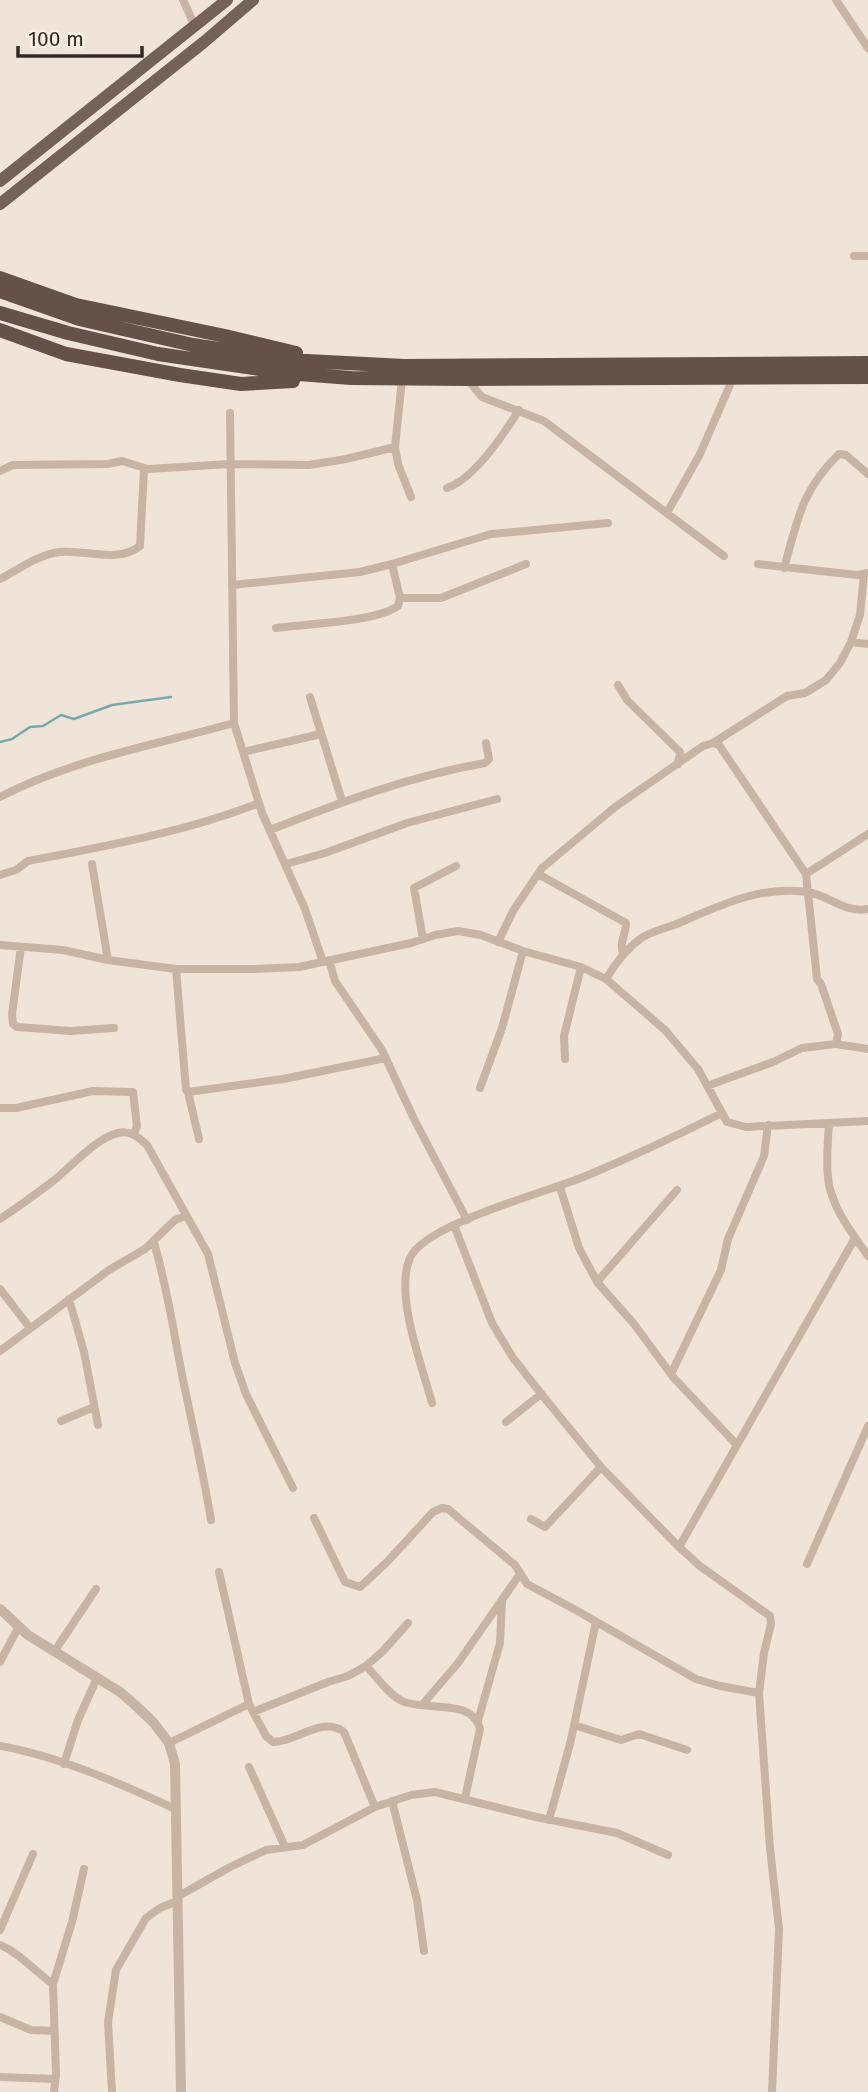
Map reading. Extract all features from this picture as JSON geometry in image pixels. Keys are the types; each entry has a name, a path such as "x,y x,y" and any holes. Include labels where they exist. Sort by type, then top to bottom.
{"highway":[{"path":"0,278 76,304 225,335 338,364"},
{"path":"0,291 79,319 193,345 288,360 416,366 868,363"},
{"path":"0,313 68,333 192,361 258,371 351,378 868,377"},
{"path":"0,330 66,354 241,384 351,378"}],"main road":[{"path":"0,181 227,0"},
{"path":"0,204 253,0"}],"street":[{"path":"183,0 195,26"},
{"path":"836,0 868,48"},
{"path":"854,256 868,256"},
{"path":"668,511 700,454 733,378"},
{"path":"402,379 395,447 398,464 411,497"},
{"path":"467,379 482,397 544,421 584,453 668,511 724,556"},
{"path":"447,488 465,479 481,462 502,437 519,410"},
{"path":"230,413 234,723 259,803 335,981 386,1058 414,1119 467,1220"},
{"path":"0,471 13,465 108,464 122,461 144,469 230,464 309,465 395,447"},
{"path":"784,568 804,501 821,472 839,454 846,455 868,474"},
{"path":"0,579 41,558 60,552 112,555 134,551 140,546 144,469"},
{"path":"232,585 335,575 392,564 491,534 608,523"},
{"path":"276,628 363,618 392,611 398,606 400,598 392,564"},
{"path":"400,598 441,598 526,564"},
{"path":"498,942 513,911 538,874 587,829 703,746 713,743 787,696 805,693 826,680 840,663 860,615 866,573 857,575 758,564"},
{"path":"851,642 868,643"},
{"path":"618,685 627,700 680,752 678,764"},
{"path":"310,697 342,801"},
{"path":"0,797 47,775 87,762 234,723"},
{"path":"243,752 321,734"},
{"path":"270,830 342,801 421,776 485,763 489,759 486,743"},
{"path":"713,743 719,745 806,874 815,970 838,1034 836,1044"},
{"path":"286,864 407,823 497,799"},
{"path":"0,875 16,870 28,862 204,823 259,803"},
{"path":"806,874 868,834"},
{"path":"92,864 108,960"},
{"path":"423,939 414,888 456,866"},
{"path":"538,874 626,923 620,944 623,954"},
{"path":"606,979 623,954 642,936 746,895 774,891 809,892 848,908 861,911 868,909"},
{"path":"0,946 63,950 108,960 176,969 255,969 299,967 458,931 481,935 606,979 665,1030 698,1069 720,1114 727,1122 746,1127 868,1121"},
{"path":"21,947 12,1013 13,1024 17,1027 71,1031 114,1028"},
{"path":"480,1088 502,1028 523,951"},
{"path":"565,1059 564,1035 581,968"},
{"path":"176,969 186,1090 199,1139"},
{"path":"707,1086 773,1062 802,1048 836,1044 868,1049"},
{"path":"188,1092 282,1079 386,1058"},
{"path":"0,1108 16,1108 93,1091 134,1092 132,1131"},
{"path":"432,1403 408,1318 407,1269 414,1250 454,1225 507,1203 559,1187 668,1140 720,1114"},
{"path":"830,1122 828,1180 833,1199 868,1256"},
{"path":"671,1374 718,1280 728,1238 764,1156 768,1125"},
{"path":"132,1131 146,1144 208,1254 232,1352 246,1394 293,1488"},
{"path":"0,1219 105,1139 116,1133 132,1131"},
{"path":"559,1187 579,1248 597,1282 634,1324 671,1374 737,1445"},
{"path":"597,1282 677,1190"},
{"path":"0,1351 108,1270 154,1242 175,1220 185,1216"},
{"path":"454,1225 492,1322 513,1357 541,1394 601,1467 679,1547 700,1566 770,1616 771,1624 759,1693 770,1848 779,1929 772,2092"},
{"path":"679,1547 855,1238"},
{"path":"154,1242 202,1464 211,1520"},
{"path":"0,1289 30,1328"},
{"path":"69,1299 84,1352 98,1425"},
{"path":"506,1422 541,1394"},
{"path":"61,1421 94,1407"},
{"path":"807,1564 868,1426"},
{"path":"531,1519 545,1527 601,1467"},
{"path":"314,1518 345,1582 360,1587 433,1512 442,1508 448,1509 502,1552 515,1565 527,1584 696,1679 759,1693"},
{"path":"219,1572 251,1708 266,1735 273,1742 283,1742 328,1725 337,1726 344,1732 375,1807"},
{"path":"422,1705 458,1663 520,1574"},
{"path":"54,1652 96,1589"},
{"path":"478,1721 500,1643 502,1601"},
{"path":"0,1609 18,1628 120,1692 153,1722 169,1743 175,1764 181,2092"},
{"path":"549,1820 574,1725 596,1622"},
{"path":"169,1743 251,1708 348,1676 366,1666 408,1623"},
{"path":"0,1662 18,1628"},
{"path":"366,1666 398,1699 408,1703 461,1710 472,1714 478,1721 480,1729 465,1798"},
{"path":"64,1764 78,1720 97,1678"},
{"path":"574,1725 621,1740 639,1734 687,1750"},
{"path":"0,1746 26,1751 118,1783 175,1809"},
{"path":"249,1767 285,1847"},
{"path":"112,2092 108,2022 116,1970 146,1918 242,1861 266,1850 303,1845 375,1807 411,1795 435,1792 549,1820 617,1833 668,1855"},
{"path":"392,1801 417,1900 424,1951"},
{"path":"0,1930 33,1854"},
{"path":"54,2092 54,1983 84,1869"},
{"path":"0,1945 9,1949 37,1974 54,1983"},
{"path":"0,2017 31,2030 54,2031"},
{"path":"0,2077 55,2079"}],"waterway":[{"path":"0,742 12,739 30,727 43,726 61,715 74,719 112,705 171,697"}]}
